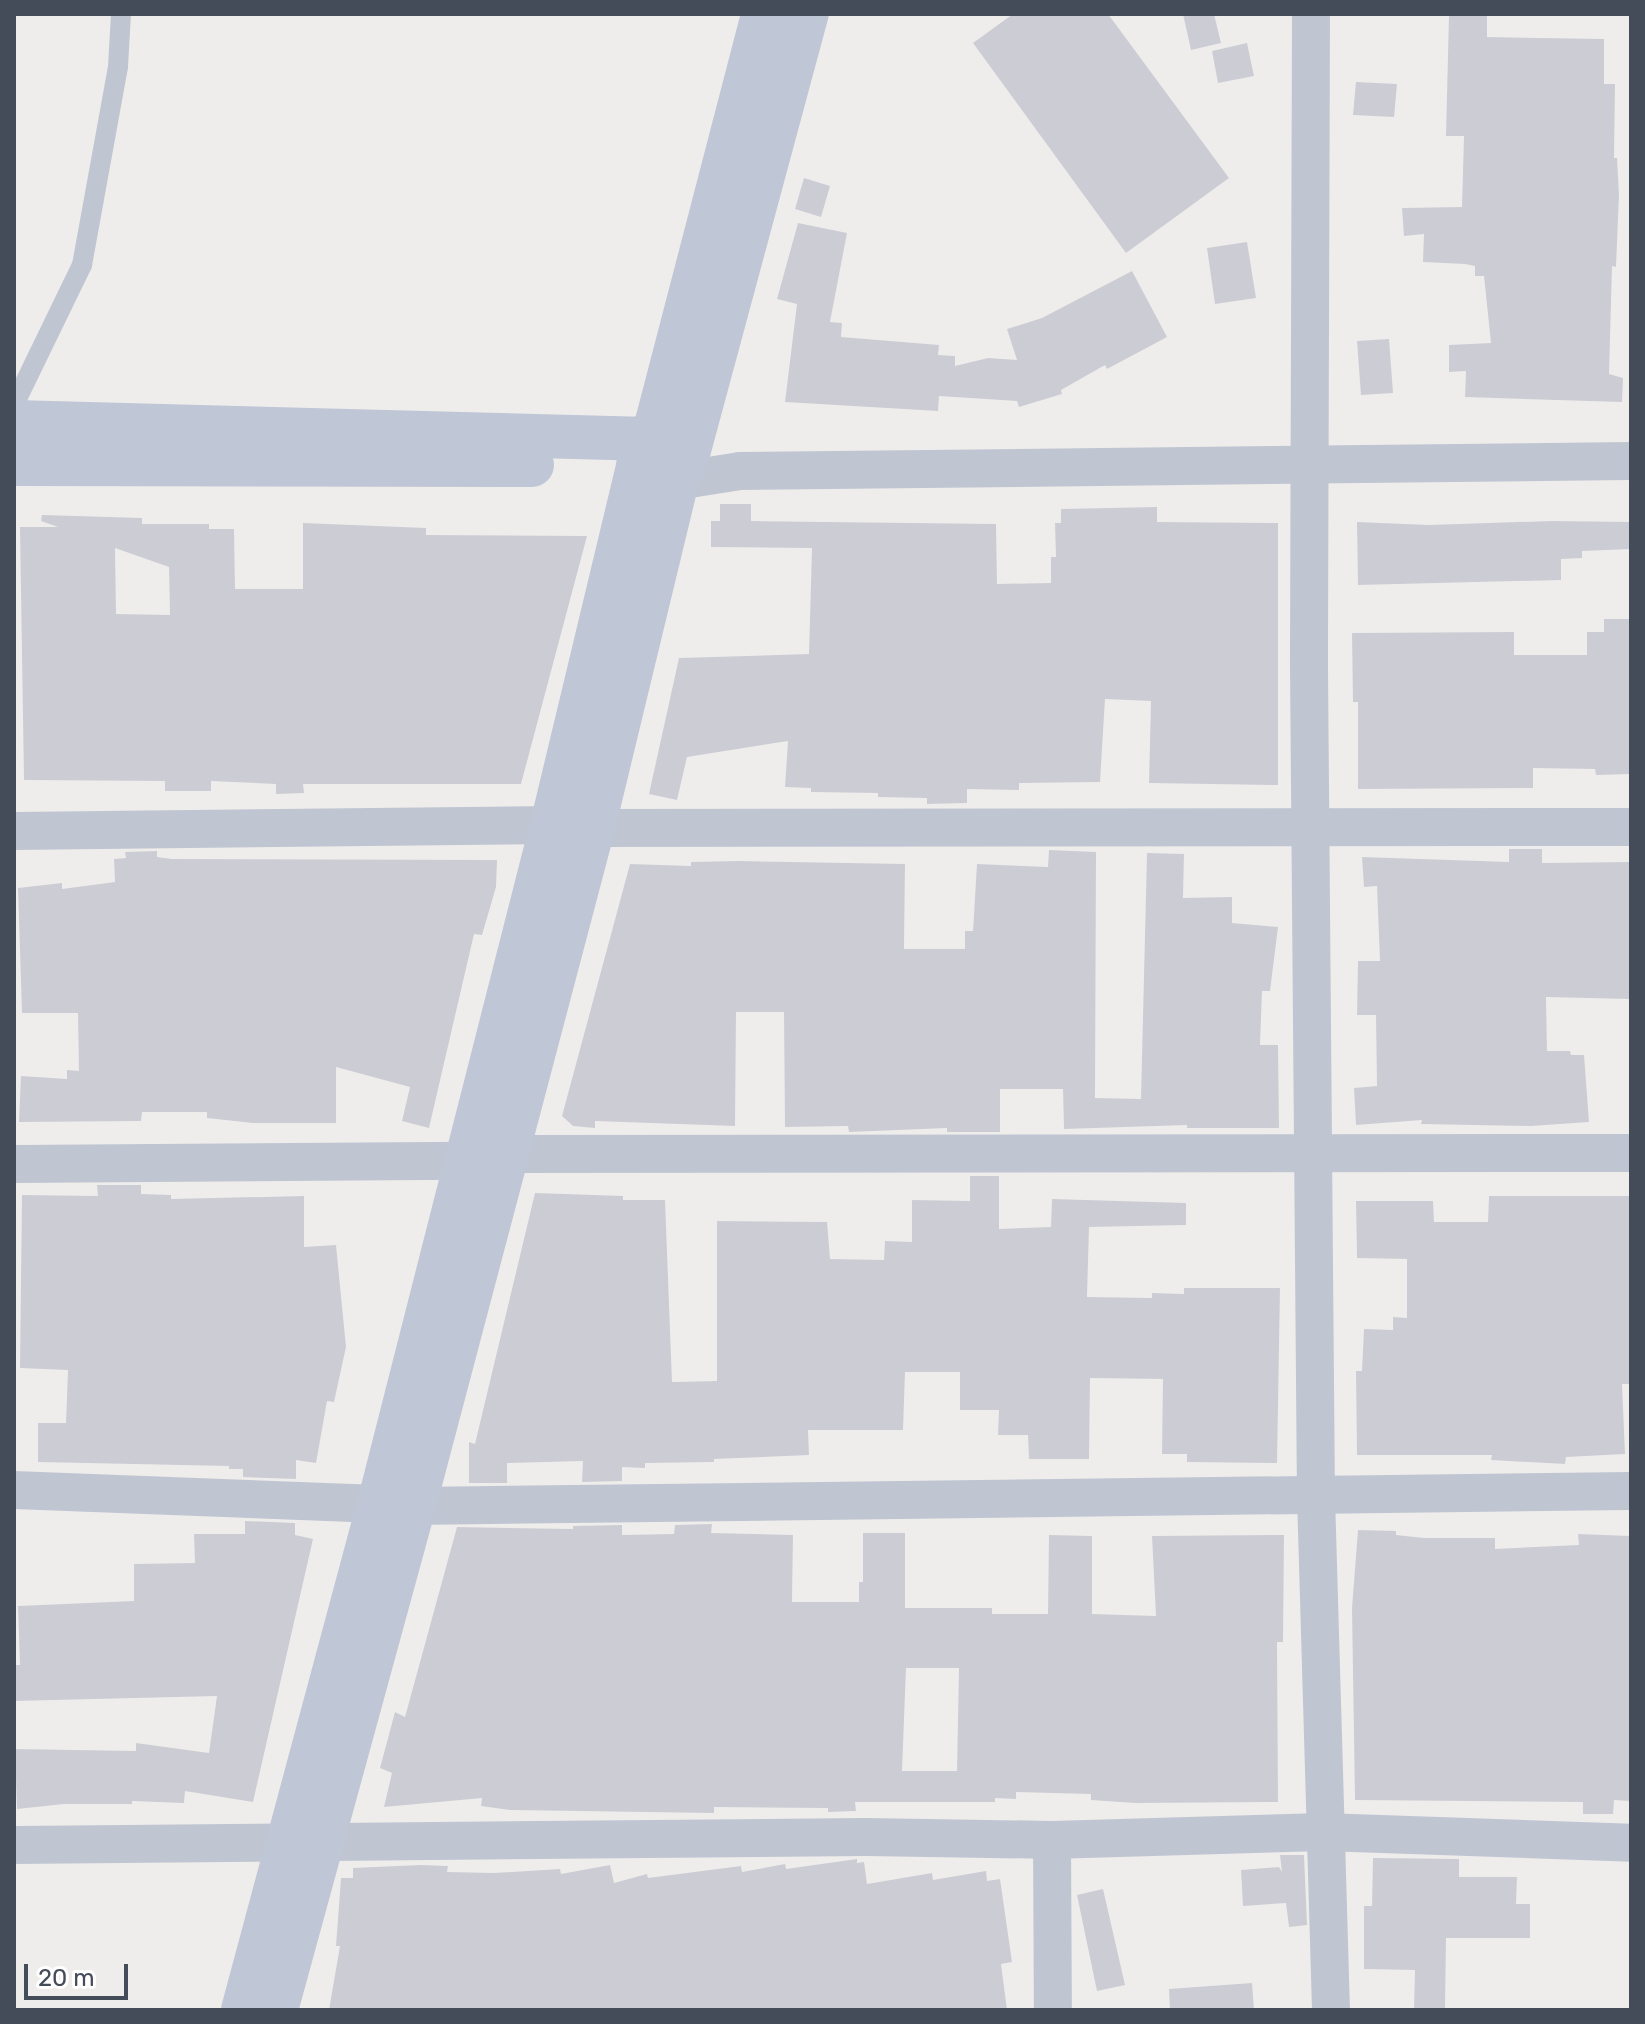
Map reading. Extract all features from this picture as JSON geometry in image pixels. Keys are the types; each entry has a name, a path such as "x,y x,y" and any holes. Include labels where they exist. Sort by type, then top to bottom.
{"street":[{"path":"663,459 657,422 763,14"},
{"path":"243,2010 303,1840 396,1505 573,827 663,459 807,14"},
{"path":"1311,14 1311,827 1316,1151 1316,1496 1323,1832 1331,2010"},
{"path":"14,422 663,459 740,471 1631,461"},
{"path":"14,464 663,459"},
{"path":"14,831 573,827 1631,827"},
{"path":"14,1164 1316,1151 1631,1153"},
{"path":"14,1490 396,1505 1631,1491"},
{"path":"14,1845 866,1837 1052,1840 1323,1832 1631,1843"},
{"path":"276,2010 303,1840"},
{"path":"1052,1840 1053,2010"}],"lane":[{"path":"14,405 82,265 118,67 121,14"}],"building":[{"path":"1013,14 1108,14 1229,178 1126,253 973,43"},
{"path":"1183,14 1214,14 1221,43 1191,50"},
{"path":"1449,14 1487,14 1487,37 1604,39 1604,84 1615,84 1614,158 1617,158 1619,195 1616,267 1612,266 1609,374 1623,378 1622,402 1465,397 1466,371 1449,372 1449,345 1491,343 1484,276 1475,276 1475,266 1423,262 1424,234 1404,236 1402,208 1462,207 1464,136 1446,136"},
{"path":"1247,43 1254,76 1218,83 1212,51"},
{"path":"1356,82 1397,84 1394,117 1353,115"},
{"path":"804,178 830,186 821,217 795,209"},
{"path":"798,223 847,233 830,322 842,323 841,337 939,345 938,355 955,356 955,366 988,358 1017,360 1007,329 1042,318 1132,271 1167,337 1107,369 1105,365 1061,390 1062,394 1019,407 1017,401 939,396 938,411 785,402 797,304 777,299"},
{"path":"1247,242 1256,298 1215,304 1207,248"},
{"path":"1389,339 1393,393 1361,395 1357,341"},
{"path":"720,504 751,504 751,521 996,524 997,584 1051,583 1051,557 1056,557 1055,523 1061,523 1061,509 1157,507 1157,522 1278,523 1278,785 1149,783 1151,701 1105,699 1100,782 1019,783 1019,790 967,789 967,803 927,804 927,798 878,797 878,793 811,792 811,788 785,787 788,741 687,757 677,800 649,794 679,658 809,654 812,548 711,547 711,521 720,521"},
{"path":"42,515 142,518 142,524 209,524 209,529 234,529 235,589 303,589 303,523 426,528 426,535 587,536 521,784 303,784 304,793 276,794 276,784 211,781 211,791 165,791 165,781 24,780 20,527 58,527 41,521","holes":["115,548 169,567 170,615 116,614"]},
{"path":"1357,522 1429,525 1631,522 1631,549 1582,551 1582,558 1561,559 1561,580 1358,585"},
{"path":"1604,619 1631,619 1631,774 1596,775 1595,769 1533,768 1533,788 1358,789 1358,702 1353,702 1352,633 1514,632 1514,655 1587,655 1587,632 1604,632"},
{"path":"1509,849 1542,849 1542,863 1631,862 1631,999 1546,997 1547,1051 1570,1051 1571,1055 1584,1055 1589,1122 1531,1126 1421,1124 1422,1120 1356,1125 1354,1088 1377,1086 1376,1015 1357,1015 1358,961 1380,961 1377,886 1364,887 1362,857 1509,862"},
{"path":"1049,850 1096,852 1095,1098 1141,1099 1147,853 1184,854 1183,898 1232,897 1232,923 1278,927 1270,991 1262,991 1260,1045 1278,1045 1279,1128 1187,1128 1187,1125 1064,1129 1063,1089 1000,1089 1000,1132 947,1132 947,1128 849,1132 848,1126 785,1127 784,1012 736,1012 735,1126 595,1121 595,1128 573,1126 562,1116 630,864 691,866 691,862 738,861 905,864 904,949 965,949 965,931 973,931 977,864 1048,867"},
{"path":"157,851 157,857 172,859 497,860 496,887 482,935 474,934 429,1128 402,1121 410,1087 336,1067 336,1123 253,1123 207,1118 207,1112 142,1112 141,1121 19,1122 21,1076 67,1079 67,1070 79,1071 78,1013 22,1013 18,888 62,883 62,889 115,882 114,859 126,858 125,852"},
{"path":"970,1176 999,1176 999,1229 1051,1227 1052,1199 1186,1203 1186,1225 1089,1227 1087,1297 1152,1298 1152,1293 1184,1294 1184,1288 1280,1288 1277,1463 1187,1462 1187,1454 1162,1454 1163,1379 1090,1378 1089,1459 1029,1459 1028,1435 998,1435 999,1410 960,1410 960,1372 905,1372 903,1430 808,1430 809,1455 645,1463 645,1468 622,1467 622,1481 582,1482 583,1461 507,1463 507,1483 469,1483 469,1442 475,1444 535,1193 665,1200 672,1382 717,1381 717,1221 827,1222 830,1259 884,1260 885,1241 912,1242 912,1200 970,1201"},
{"path":"97,1185 141,1185 141,1194 171,1195 171,1199 304,1196 304,1247 336,1245 346,1347 334,1402 327,1401 316,1463 296,1460 296,1479 243,1477 243,1469 229,1469 229,1466 38,1462 38,1423 66,1423 68,1370 20,1368 22,1195 98,1196"},
{"path":"1489,1196 1631,1196 1631,1384 1622,1384 1625,1454 1566,1457 1565,1464 1491,1460 1492,1455 1357,1455 1356,1371 1362,1371 1364,1329 1393,1330 1393,1317 1407,1318 1407,1259 1357,1258 1356,1201 1433,1201 1434,1222 1488,1222"},
{"path":"245,1521 295,1523 295,1535 313,1539 253,1802 185,1791 184,1803 132,1801 132,1804 64,1804 17,1809 15,1749 136,1751 136,1743 209,1753 217,1696 14,1701 14,1665 20,1665 18,1606 134,1601 134,1564 195,1563 194,1534 245,1534"},
{"path":"712,1524 711,1533 793,1535 792,1602 859,1602 859,1582 863,1582 863,1533 905,1533 905,1608 992,1608 992,1614 1048,1614 1049,1535 1092,1536 1092,1614 1156,1616 1152,1536 1284,1535 1283,1642 1277,1642 1278,1802 1135,1803 1091,1800 1091,1794 1016,1792 1016,1799 995,1798 995,1802 855,1802 856,1811 828,1812 828,1808 714,1807 714,1813 510,1810 481,1806 482,1798 384,1807 392,1773 380,1768 395,1712 405,1717 457,1527 573,1529 573,1526 622,1525 622,1535 674,1534 675,1525","holes":["906,1668 959,1668 957,1771 902,1771"]},
{"path":"1358,1530 1396,1531 1396,1535 1424,1538 1495,1538 1495,1549 1579,1545 1578,1534 1631,1536 1631,1801 1614,1800 1613,1814 1583,1814 1583,1802 1355,1800 1352,1608"},
{"path":"1280,1855 1304,1855 1307,1925 1289,1927 1286,1903 1243,1906 1241,1870 1279,1867 1282,1872"},
{"path":"1373,1858 1459,1859 1459,1877 1517,1877 1516,1904 1530,1904 1530,1938 1446,1938 1445,2010 1414,2010 1415,1970 1364,1969 1364,1906 1372,1906"},
{"path":"857,1859 857,1863 864,1862 867,1884 932,1873 933,1880 986,1871 987,1881 1000,1879 1012,1962 1001,1964 1007,2010 329,2010 340,1946 336,1946 341,1878 353,1878 353,1868 420,1865 448,1866 447,1872 494,1873 560,1869 561,1874 610,1865 614,1883 647,1874 648,1878 741,1866 742,1872 785,1864 786,1869"},
{"path":"1103,1889 1125,1985 1097,1991 1077,1895"},
{"path":"1252,1983 1254,2010 1170,2010 1169,1989"}]}
